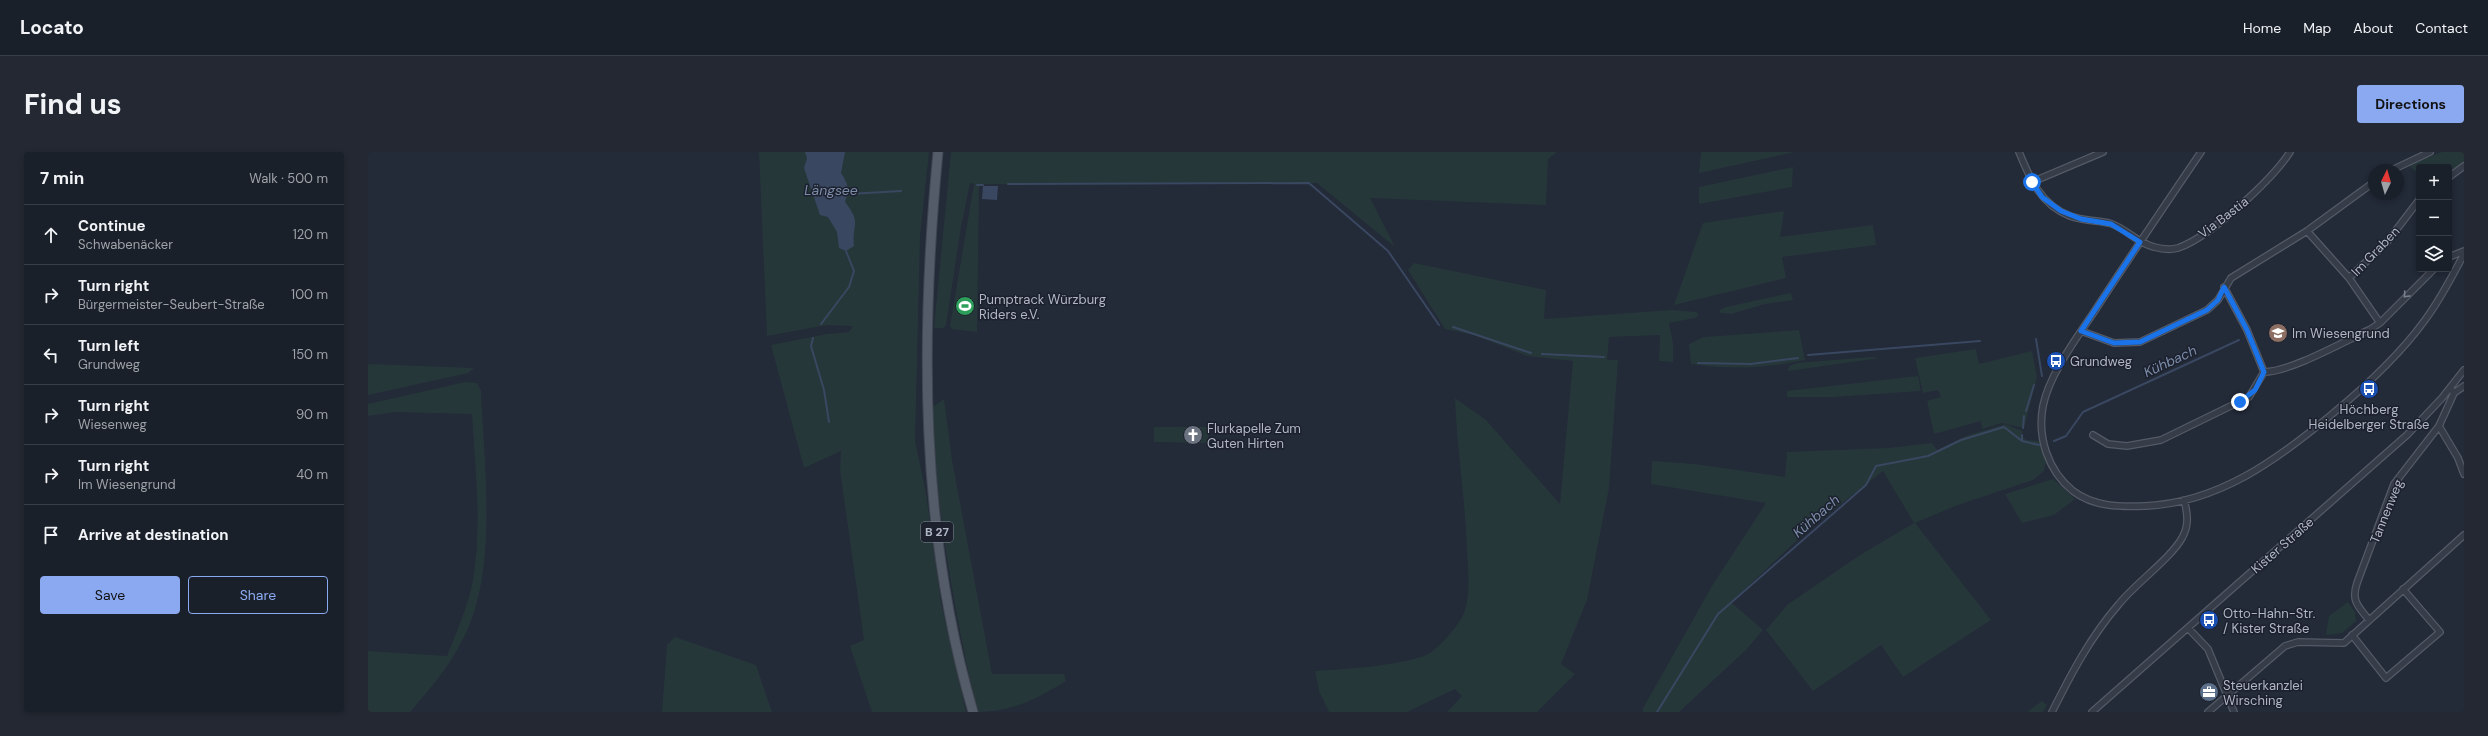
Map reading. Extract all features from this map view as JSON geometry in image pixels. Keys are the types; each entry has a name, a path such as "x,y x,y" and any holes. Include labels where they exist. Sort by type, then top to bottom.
{"main road":[{"name":"B 27","path":"938,152 931,227 927,348 927,401 936,522 947,601 973,712"}],"street":[{"name":"Via Bastia","path":"2019,152 2032,182 2042,197 2061,211 2081,219 2111,224 2140,242 2165,249 2177,248 2188,244 2243,203 2269,179 2290,152"},
{"path":"2032,182 2103,152"},
{"path":"2201,152 2081,331 2050,386 2043,404 2042,437 2055,471 2071,489 2084,498 2101,504 2125,507 2149,506 2184,500 2212,492 2258,470 2296,445 2350,399 2406,344 2426,319 2464,254"},
{"path":"2404,164 2430,152"},
{"path":"2452,175 2464,166"},
{"path":"2081,331 2114,343 2140,342 2207,310 2218,300 2224,287 2237,273 2307,231 2368,186"},
{"name":"Im Graben","path":"2380,323 2348,278 2387,242 2416,204"},
{"path":"2307,231 2348,278"},
{"path":"2452,256 2464,251"},
{"path":"2264,372 2271,372 2294,364 2380,323 2431,272"},
{"path":"2224,287 2247,330 2264,372"},
{"name":"Kister Straße","path":"2092,712 2407,435 2450,388 2464,370"},
{"path":"2093,435 2108,444 2127,446 2161,440 2249,397 2264,372"},
{"path":"2450,388 2454,393 2464,386"},
{"name":"Tannenweg","path":"2369,620 2356,604 2353,595 2394,484 2439,426 2454,393"},
{"path":"2439,426 2458,458 2464,474"},
{"path":"2052,712 2088,645 2101,625 2119,603 2181,541 2187,523 2184,500"},
{"path":"2208,712 2285,646 2298,642 2344,643 2464,535"},
{"path":"2352,636 2386,678 2440,632 2404,589"},
{"path":"2188,628 2208,649 2228,694 2234,712"}],"shaded area":[{"path":"759,152 929,152 920,237 915,441 926,493 941,603 966,712 872,712 850,646 864,640 840,470 841,451 804,468 771,345 827,334 849,332 853,326 827,325 767,336"},
{"path":"951,152 1557,152 1548,159 1546,205 1370,198 1395,247 1317,183 979,184 977,332 952,329 950,326 974,184 970,183 961,227 946,325 943,328 934,328"},
{"path":"1701,152 1795,152 1699,173"},
{"path":"2442,152 2464,152 2464,162 2452,172 2452,164 2416,164 2416,172 2408,165"},
{"path":"1793,167 1792,187 1699,204 1699,187"},
{"path":"1784,211 1780,237 1873,225 1876,245 1782,257 1786,278 1674,305 1703,223"},
{"path":"1414,263 1546,290 1544,319 1672,310 1697,312 1698,316 1695,318 1669,323 1673,343 1673,362 1659,361 1660,335 1609,337 1607,360 1618,360 1609,488 1587,600 1561,664 1575,674 1537,712 1447,712 1462,696 1455,689 1407,712 1329,712 1319,691 1315,671 1356,668 1415,659 1426,655 1436,648 1448,637 1462,618 1468,598 1468,573 1465,511 1457,436 1455,398 1486,420 1560,504 1573,361 1527,356 1474,335 1445,329 1408,270"},
{"path":"1791,293 1793,300 1765,304 1731,314 1720,313 1720,310 1726,307"},
{"path":"1799,330 1805,360 1776,365 1748,367 1720,367 1691,364 1689,344 1704,337"},
{"path":"1976,349 1979,364 2032,351 2037,377 2024,428 2002,423 1982,429 1981,421 1934,434 1927,401 1941,397 1938,390 1923,393 1915,358"},
{"path":"1871,357 1880,358 1788,371 1789,366 1797,363"},
{"path":"368,364 474,368 468,373 368,395"},
{"path":"1918,376 1921,391 1833,397 1787,397 1787,391"},
{"path":"465,382 477,383 481,391 486,486 485,552 481,584 474,614 457,651 445,669 410,712 368,712 368,651 447,656 464,611 473,578 477,547 477,490 472,414 395,412 368,416 368,404"},
{"path":"944,399 952,460 992,674 1064,674 1066,681 1034,699 1002,710 977,712 961,637 942,522 935,446 933,407"},
{"path":"2005,424 2022,431 2022,436 2026,440 2039,441 2046,462 2044,471 2033,480 1955,506 1915,523 1991,620 1903,677 1881,645 1813,691 1766,630 1787,605 1860,555 1914,523 1883,471 1808,530 1731,602 1763,630 1746,650 1679,712 1644,712 1642,710 1712,586 1766,503 1651,484 1652,461 1695,464 1785,477 1787,452 1888,448 1932,443 1937,450 1966,436"},
{"path":"1154,427 1209,427 1208,443 1154,442"},
{"path":"2053,479 2075,499 2054,515 2022,523 2005,494"},
{"path":"2348,602 2355,612 2356,621 2342,633 2326,635 2329,616"},
{"path":"675,637 756,665 772,712 662,712 667,645"},
{"path":"2042,701 2047,705 2043,712 2027,712"}],"water":[{"name":"Längsee","path":"805,152 845,152 841,173 848,187 845,202 855,219 854,246 846,251 839,248 837,232 828,217 820,215 804,168 807,158"},
{"path":"983,186 998,186 997,200 982,199"}],"waterway":[{"path":"1008,184 1309,183 1388,251 1439,325"},
{"path":"977,185 983,185"},
{"path":"849,194 901,191"},
{"path":"821,324 849,287 854,271 846,251"},
{"path":"1453,327 1531,353"},
{"path":"813,338 811,346 824,390 829,422"},
{"path":"2036,339 2042,376"},
{"name":"Kühbach","path":"2054,441 2066,436 2083,412 2239,340"},
{"path":"1808,355 1980,341"},
{"path":"1542,354 1604,357"},
{"path":"1698,363 1751,364 1798,358"},
{"path":"2026,411 2034,385"},
{"path":"2023,428 2024,416"},
{"name":"Kühbach","path":"1657,712 1718,614 1866,485 1876,466 1928,456 1961,440 2004,427 2022,441 2039,445"},
{"name":"Kühbach","path":"2022,435 2022,441"}],"place":[{"name":"Pumptrack Würzburg Riders e.V.","path":"965,306"},
{"name":"Im Wiesengrund","path":"2278,333"},
{"name":"Grundweg","path":"2056,361"},
{"name":"Höchberg Heidelberger Straße","path":"2369,389"},
{"name":"Flurkapelle Zum Guten Hirten","path":"1193,435"},
{"name":"Otto-Hahn-Str. / Kister Straße","path":"2209,620"},
{"name":"Steuerkanzlei Wirsching","path":"2209,692"}],"route":[{"path":"2032,182 2042,197 2061,211 2070,216 2081,219 2111,224 2120,228 2140,242 2081,331 2086,334 2114,343 2140,342 2207,310 2218,300 2224,287 2247,330 2250,341 2264,372 2255,390 2249,397 2240,402"}]}
